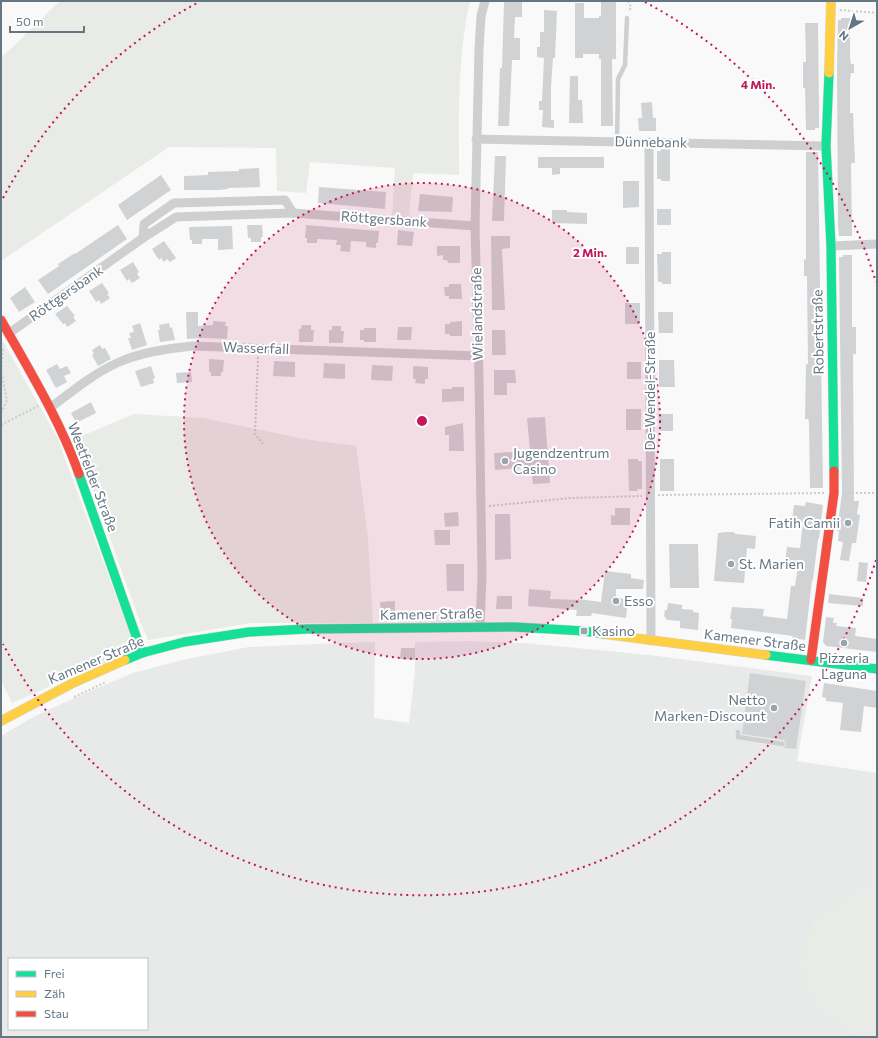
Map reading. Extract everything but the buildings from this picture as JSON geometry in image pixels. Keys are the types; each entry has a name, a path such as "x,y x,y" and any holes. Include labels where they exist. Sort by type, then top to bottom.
{"street":[{"name":"Wielandstraße","path":"480,627 482,575 474,226 479,48 481,16 485,1"},
{"name":"Robertstraße","path":"810,660 834,493 831,246 826,146 831,5"},
{"name":"Dünnebank","path":"476,139 826,146"},
{"name":"De-Wendel-Straße","path":"649,142 651,641"},
{"path":"143,238 144,224 174,203 285,200 293,212"},
{"path":"216,201 216,215"},
{"path":"232,214 233,201"},
{"path":"204,202 205,215"},
{"name":"Röttgersbank","path":"8,334 143,238 176,217 293,212 474,226"},
{"path":"831,246 877,244"},
{"name":"Weetfelder Straße","path":"1,320 70,448 142,653"},
{"name":"Wasserfall","path":"48,405 90,378 116,364 134,357 160,350 192,346 478,356"},
{"name":"Kamener Straße","path":"1,721 71,684 142,653 184,642 249,632 307,629 480,627 534,628 584,631 651,641 877,669"}],"lane":[{"path":"617,142 618,79 625,66 627,18"},
{"path":"738,732 738,737 783,744"}],"path":[{"path":"627,18 632,7 628,1"},
{"path":"831,5 877,13"},
{"path":"1,413 7,400 1,371 3,350 8,334"},
{"path":"259,348 255,434 262,444"},
{"path":"1,425 48,405"},
{"path":"863,493 877,492"},
{"path":"693,496 809,493"},
{"path":"480,507 571,498 619,496"},
{"path":"67,699 110,681"}],"shaded area":[{"path":"60,1 470,1 461,66 459,109 459,175 413,173 409,216 392,215 395,168 310,162 306,193 277,191 276,148 169,147 1,261 1,58"},
{"path":"1,338 57,437 137,653 73,676 12,703 1,680"},
{"path":"134,414 203,418 304,439 356,446 368,537 373,623 251,623 148,640 137,614 75,439"},
{"path":"470,641 525,643 649,655 812,676 797,761 877,773 877,881 812,923 811,998 857,1037 1,1037 1,736 35,716 133,673 182,660 249,647 375,642 374,718 409,723 415,672 415,642"},
{"path":"877,881 877,1037 857,1037 811,998 800,963 812,923"}],"traffic: fast":[{"path":"829,73 826,146 831,246 834,471"},
{"path":"79,474 142,653"},
{"path":"125,660 142,653 184,642 249,632 307,629 515,627 584,631 604,634"},
{"path":"766,655 877,669"}],"traffic: slow":[{"path":"829,73 831,1"},
{"path":"604,634 766,655"},
{"path":"1,721 71,684 125,660"}],"traffic: jam":[{"path":"1,320 33,376 63,434 79,474"},
{"path":"811,660 834,493 834,471"}],"place":[{"name":"Jugendzentrum Casino","path":"505,461"},
{"name":"Fatih Camii","path":"848,523"},
{"name":"St. Marien","path":"731,564"},
{"name":"Esso","path":"616,601"},
{"name":"Kasino","path":"584,631"},
{"name":"Pizzeria Laguna","path":"844,643"},
{"name":"Netto Marken-Discount","path":"774,708"}]}
